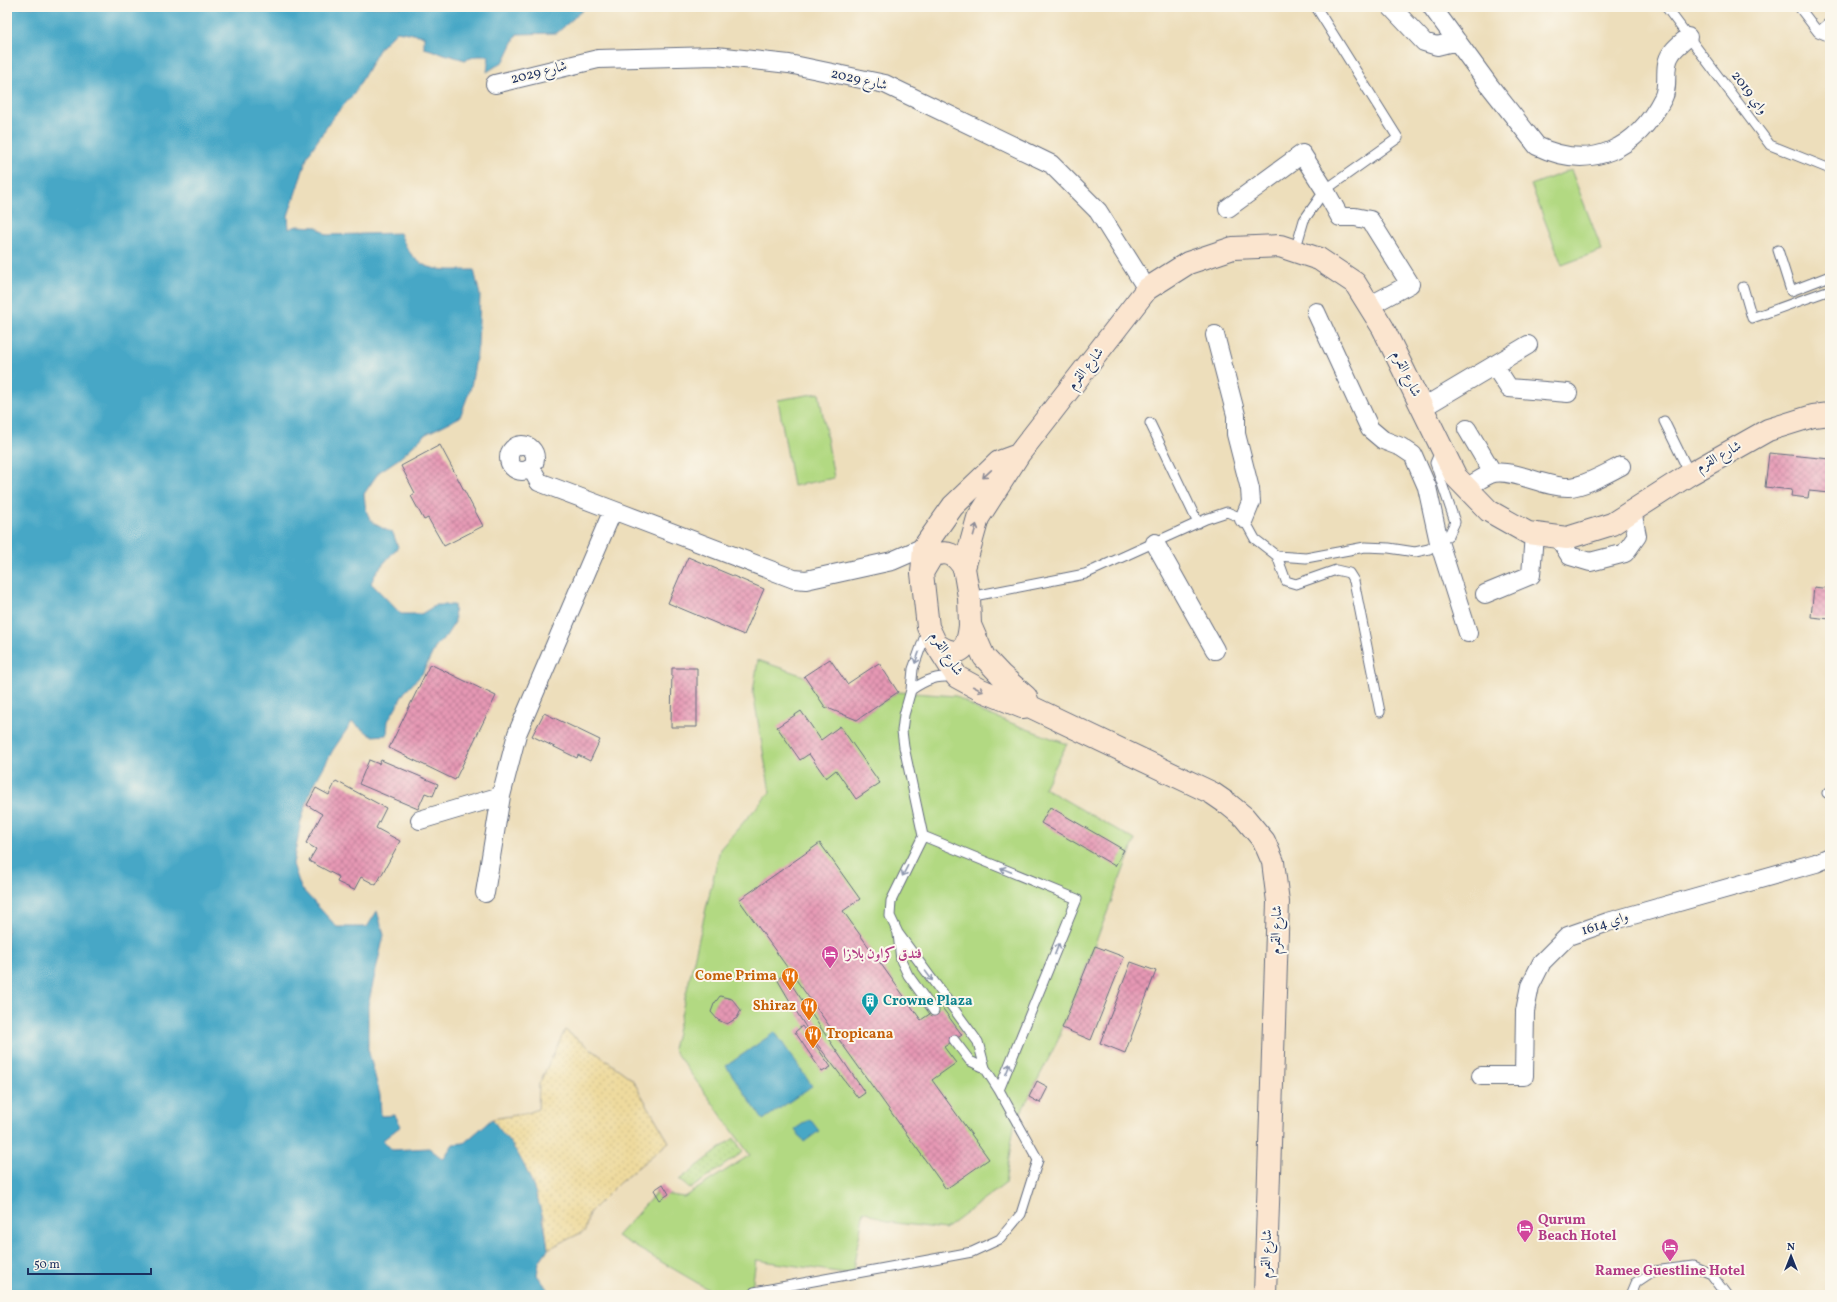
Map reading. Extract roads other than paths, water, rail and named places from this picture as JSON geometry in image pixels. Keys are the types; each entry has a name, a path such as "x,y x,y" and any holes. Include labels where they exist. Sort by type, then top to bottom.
{"street":[{"path":"1391,7 1424,42 1437,46 1457,41"},
{"path":"1432,7 1489,85 1537,146 1548,151 1586,158 1606,153 1622,146 1641,130 1664,97 1667,63 1671,54 1688,37"},
{"name":"2029 شارع","path":"495,84 598,59 716,56 789,64 885,84 1051,164 1098,211 1147,289"},
{"path":"1228,208 1302,154 1340,217 1355,217 1370,220 1410,284 1369,306"},
{"name":"شارع القرم","path":"1029,706 1026,697 1001,675 984,657 970,625 969,597 964,568 978,518 1019,454 1147,289 1188,263 1233,248 1280,246 1319,259 1355,283 1384,328 1456,477 1489,512 1528,533 1567,538 1612,524 1690,474 1768,430 1813,416 1830,414"},
{"path":"1316,312 1370,429 1383,440 1401,447 1413,455 1427,487 1439,542 1468,633"},
{"path":"1215,335 1236,415 1236,434 1250,488 1251,502 1244,518"},
{"path":"1422,408 1528,345"},
{"path":"1494,365 1509,388 1568,393"},
{"path":"1467,429 1493,473"},
{"path":"531,468 539,482 794,579 806,580 892,560 924,547 953,506 999,462 1019,454"},
{"path":"1466,488 1493,473 1508,473 1548,485 1571,487 1601,476 1621,466"},
{"path":"484,893 501,796 517,734 613,510"},
{"path":"1558,537 1570,556 1590,562 1625,554 1637,536 1632,511"},
{"path":"1484,594 1530,575 1534,534"},
{"path":"1155,543 1215,650"},
{"name":"شارع القرم","path":"924,547 922,573 932,636 957,677 981,690 1022,707 1029,706 1212,793 1244,817 1264,841 1273,862 1277,880 1278,902 1264,1295"},
{"path":"922,573 932,556 940,553 947,553 957,557 964,568"},
{"path":"932,636 945,650 955,652 964,648 969,640 970,625"},
{"path":"420,820 501,796"},
{"name":"واي 1614","path":"1482,1076 1524,1076 1525,1011 1530,986 1542,962 1568,936 1608,922 1816,863 1830,856"}],"lane":[{"path":"1294,251 1304,220 1325,190 1398,138 1316,7"},
{"name":"واي 2019","path":"1666,7 1770,145 1830,169"},
{"path":"1799,7 1818,32 1830,37"},
{"path":"1818,32 1830,22"},
{"path":"1778,250 1791,290 1830,276"},
{"path":"1743,287 1752,318 1830,290"},
{"path":"1664,421 1690,474"},
{"path":"1150,423 1198,523"},
{"path":"1277,556 1306,558 1365,547 1389,548 1415,552 1429,549 1449,536 1455,522 1434,463 1442,448"},
{"path":"969,597 1085,574 1198,523 1227,512 1244,518 1255,539 1277,556 1286,581 1296,584 1336,570 1349,573 1354,581 1380,712"},
{"path":"754,1292 972,1252 1000,1239 1021,1214 1038,1160 985,1068 978,1042 898,933 890,916 891,901 923,836 902,731 904,716 911,690 913,669 932,636"},
{"path":"911,690 922,682 939,676 957,677"},
{"path":"923,836 1077,899 999,1090"},
{"path":"898,933 901,960 908,975 934,1011"},
{"path":"954,1040 970,1061 985,1068"},
{"path":"1631,1295 1636,1283 1654,1271 1693,1266 1711,1274 1727,1295"}],"water":[{"path":"7,7 586,7 557,33 517,34 504,61 487,72 489,56 477,56 465,60 424,48 424,36 397,31 380,48 354,94 334,116 308,155 288,216 289,229 297,226 317,227 327,235 400,233 406,246 420,263 438,269 474,270 480,295 478,346 471,387 460,417 426,434 400,458 379,472 364,494 368,515 374,523 393,533 398,547 377,571 371,583 401,614 421,614 436,605 454,605 455,622 446,636 436,646 422,674 404,693 388,721 387,735 372,736 352,722 333,750 311,790 301,821 293,864 301,888 337,927 367,927 377,911 384,935 368,1005 368,1049 380,1095 381,1116 395,1115 401,1126 383,1140 392,1150 429,1148 443,1159 453,1144 464,1143 492,1119 518,1154 534,1188 544,1224 548,1249 539,1262 537,1275 552,1295 7,1295"},
{"path":"775,1032 812,1086 763,1120 726,1066"},
{"path":"810,1119 819,1131 804,1142 795,1129"}],"place":[{"name":"فندق كراون بلازا","path":"830,969"},
{"name":"Come Prima","path":"790,991"},
{"name":"Crowne Plaza","path":"870,1016"},
{"name":"Shiraz","path":"809,1021"},
{"name":"Tropicana","path":"813,1049"},
{"name":"Qurum Beach Hotel","path":"1525,1243"},
{"name":"Ramee Guestline Hotel","path":"1670,1262"}]}
